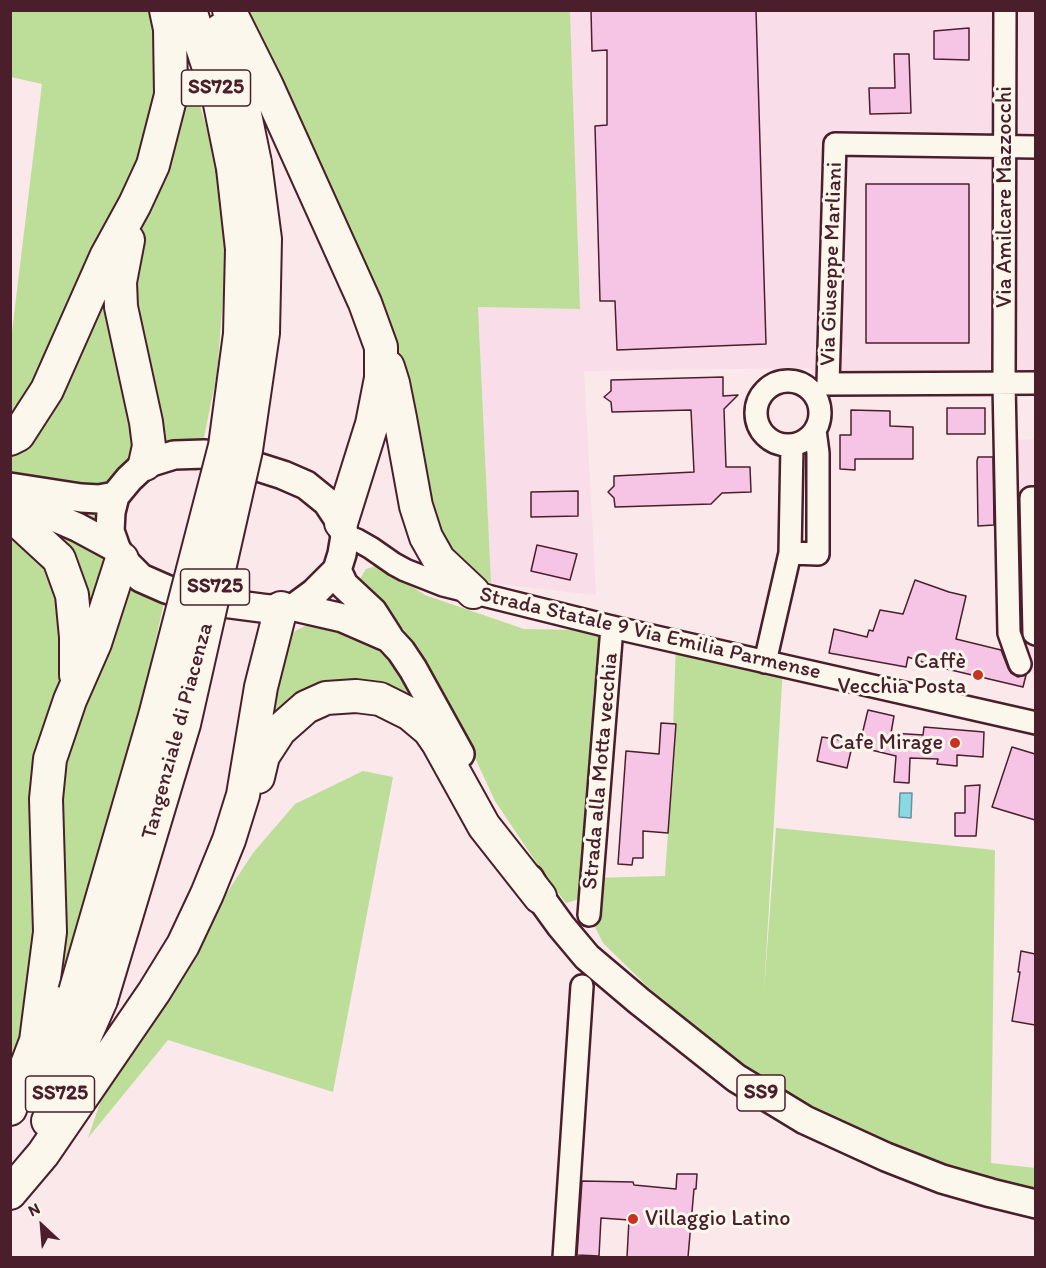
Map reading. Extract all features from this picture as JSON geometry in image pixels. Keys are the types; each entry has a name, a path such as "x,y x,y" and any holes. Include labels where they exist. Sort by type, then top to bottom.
{"highway":[{"path":"10,439 18,435 47,390 106,257 153,165 171,95 170,29 166,10"},
{"name":"Tangenziale di Piacenza","path":"190,10 219,99 244,165"},
{"name":"Tangenziale di Piacenza","path":"10,1184 47,1123 88,996 155,716 225,446 240,334 244,165 239,85 214,10"},
{"path":"229,10 267,86 365,303 393,383 416,506 426,537 439,560 473,592"},
{"path":"135,204 120,290 123,318 146,422 149,446 145,464"},
{"path":"343,530 372,424 381,378 381,347"},
{"path":"10,518 21,524 58,559 72,595 76,637 76,686"},
{"path":"10,1109 36,1041 50,932 46,799 50,759 76,686 95,643 119,554"},
{"path":"10,1192 43,1154 154,992 183,945 229,840 243,795 261,687 288,608"},
{"path":"229,840 249,808 263,756 280,730 306,707 326,698 356,696 381,699 410,714 429,730 484,826 540,897"},
{"name":"Tangenziale di Piacenza","path":"10,1125 88,996"}],"main road":[{"name":"Strada Statale 9 Via Emilia Parmense","path":"115,496 145,464 174,455 205,454 237,460 306,485 327,501 343,530"},
{"path":"10,487 81,498 99,499 115,496 110,531 119,554"},
{"path":"10,498 77,527 119,554 141,578 166,589 200,600 269,609 288,608 343,618 389,638"},
{"path":"288,608 315,593 337,570 342,554 343,530"},
{"path":"337,570 344,585 373,612 389,638"},
{"name":"SS9","path":"389,638 402,651 413,669 540,897 587,957 736,1078 805,1120 886,1157 942,1179 1035,1204"}],"street":[{"name":"Via Amilcare Mazzocchi","path":"1005,10 1004,383 1009,633 1020,664"},
{"name":"Via Giuseppe Marliani","path":"1004,383 828,384 835,144 1005,146"},
{"path":"1005,146 1035,147"},
{"path":"791,380 802,383 811,390 820,409 815,430 809,437 792,445 771,440 757,424 755,413 762,393 770,385 780,381 791,380"},
{"path":"1004,383 1035,383"},
{"path":"790,553 818,554 818,453 815,430"},
{"path":"765,662 790,553 792,445"},
{"path":"1035,498 1031,498 1035,634"},
{"name":"Strada Statale 9 Via Emilia Parmense","path":"343,530 405,570 443,585 612,627 1035,723"},
{"name":"Strada alla Motta vecchia","path":"589,915 612,627"},
{"path":"564,1257 582,986"}],"shaded area":[{"path":"570,11 1035,11 1035,385 825,390 809,368 584,371 596,595 491,583 478,307 580,309"},
{"path":"1035,439 1035,674 1031,673 1017,632 1014,440"}],"green space":[{"path":"11,11 172,11 230,207 217,374 197,471 170,466 146,476 127,500 122,523 129,550 154,571 170,576 90,933 11,1091 10,348 42,84 11,77"},
{"path":"243,11 570,11 580,309 478,307 491,583 473,578 454,558 433,525 416,418 393,340"},
{"path":"379,565 425,595 524,629 581,630 599,636 597,674 593,694 591,773 586,811 583,885 580,899 566,903 548,880 495,801 420,650 360,579 366,569"},
{"path":"307,625 334,627 365,639 397,666 416,701 385,692 269,727 281,646 295,631"},
{"path":"676,641 783,666 764,991 776,828 995,850 991,1163 1035,1168 1035,1193 994,1186 865,1135 758,1077 652,991 603,943 589,915 592,878 665,876 671,789"},
{"path":"363,771 393,777 333,1092 168,1040 88,1138 112,1068 253,853 295,804"}],"water":[{"path":"900,793 912,793 911,818 899,817"}],"building":[{"path":"591,10 756,10 766,344 617,350 615,301 600,301 595,126 607,125 607,50 592,51"},
{"path":"969,28 969,60 934,59 934,31"},
{"path":"894,54 909,54 911,113 870,114 869,88 895,88"},
{"path":"866,184 969,184 969,343 866,343"},
{"path":"723,377 723,396 738,395 724,409 726,467 750,467 751,492 722,493 711,504 615,507 614,498 608,492 614,486 614,476 694,472 691,410 612,412 611,402 604,397 611,391 611,380"},
{"path":"947,408 985,408 985,434 947,434"},
{"path":"851,410 890,411 890,426 913,427 913,459 855,459 855,470 840,469 840,435 851,435"},
{"path":"978,457 993,457 994,525 978,526"},
{"path":"578,491 578,516 531,517 531,492"},
{"path":"537,545 577,554 570,580 531,571"},
{"path":"915,580 966,596 956,639 1001,650 1011,673 1018,677 1026,675 1023,687 934,666 908,657 906,667 829,653 834,629 867,637 869,630 873,631 880,610 903,614"},
{"path":"868,710 894,716 891,733 923,735 924,727 984,732 983,757 957,755 957,766 937,764 938,759 910,758 909,783 894,782 896,756 859,747"},
{"path":"661,723 676,724 668,833 643,831 643,858 633,858 632,865 618,864 626,751 659,754"},
{"path":"822,737 853,742 847,768 817,761"},
{"path":"1012,747 1035,754 1035,820 992,807"},
{"path":"980,785 976,836 955,836 955,813 965,813 965,786"},
{"path":"1021,951 1035,954 1035,1025 1012,1021"},
{"path":"677,1174 697,1174 688,1257 627,1257 629,1220 601,1218 599,1256 577,1255 582,1181 633,1182 634,1185 676,1189"}],"place":[{"name":"Caffè Vecchia Posta","path":"978,675"},
{"name":"Cafe Mirage","path":"955,743"},
{"name":"Villaggio Latino","path":"633,1219"}]}
